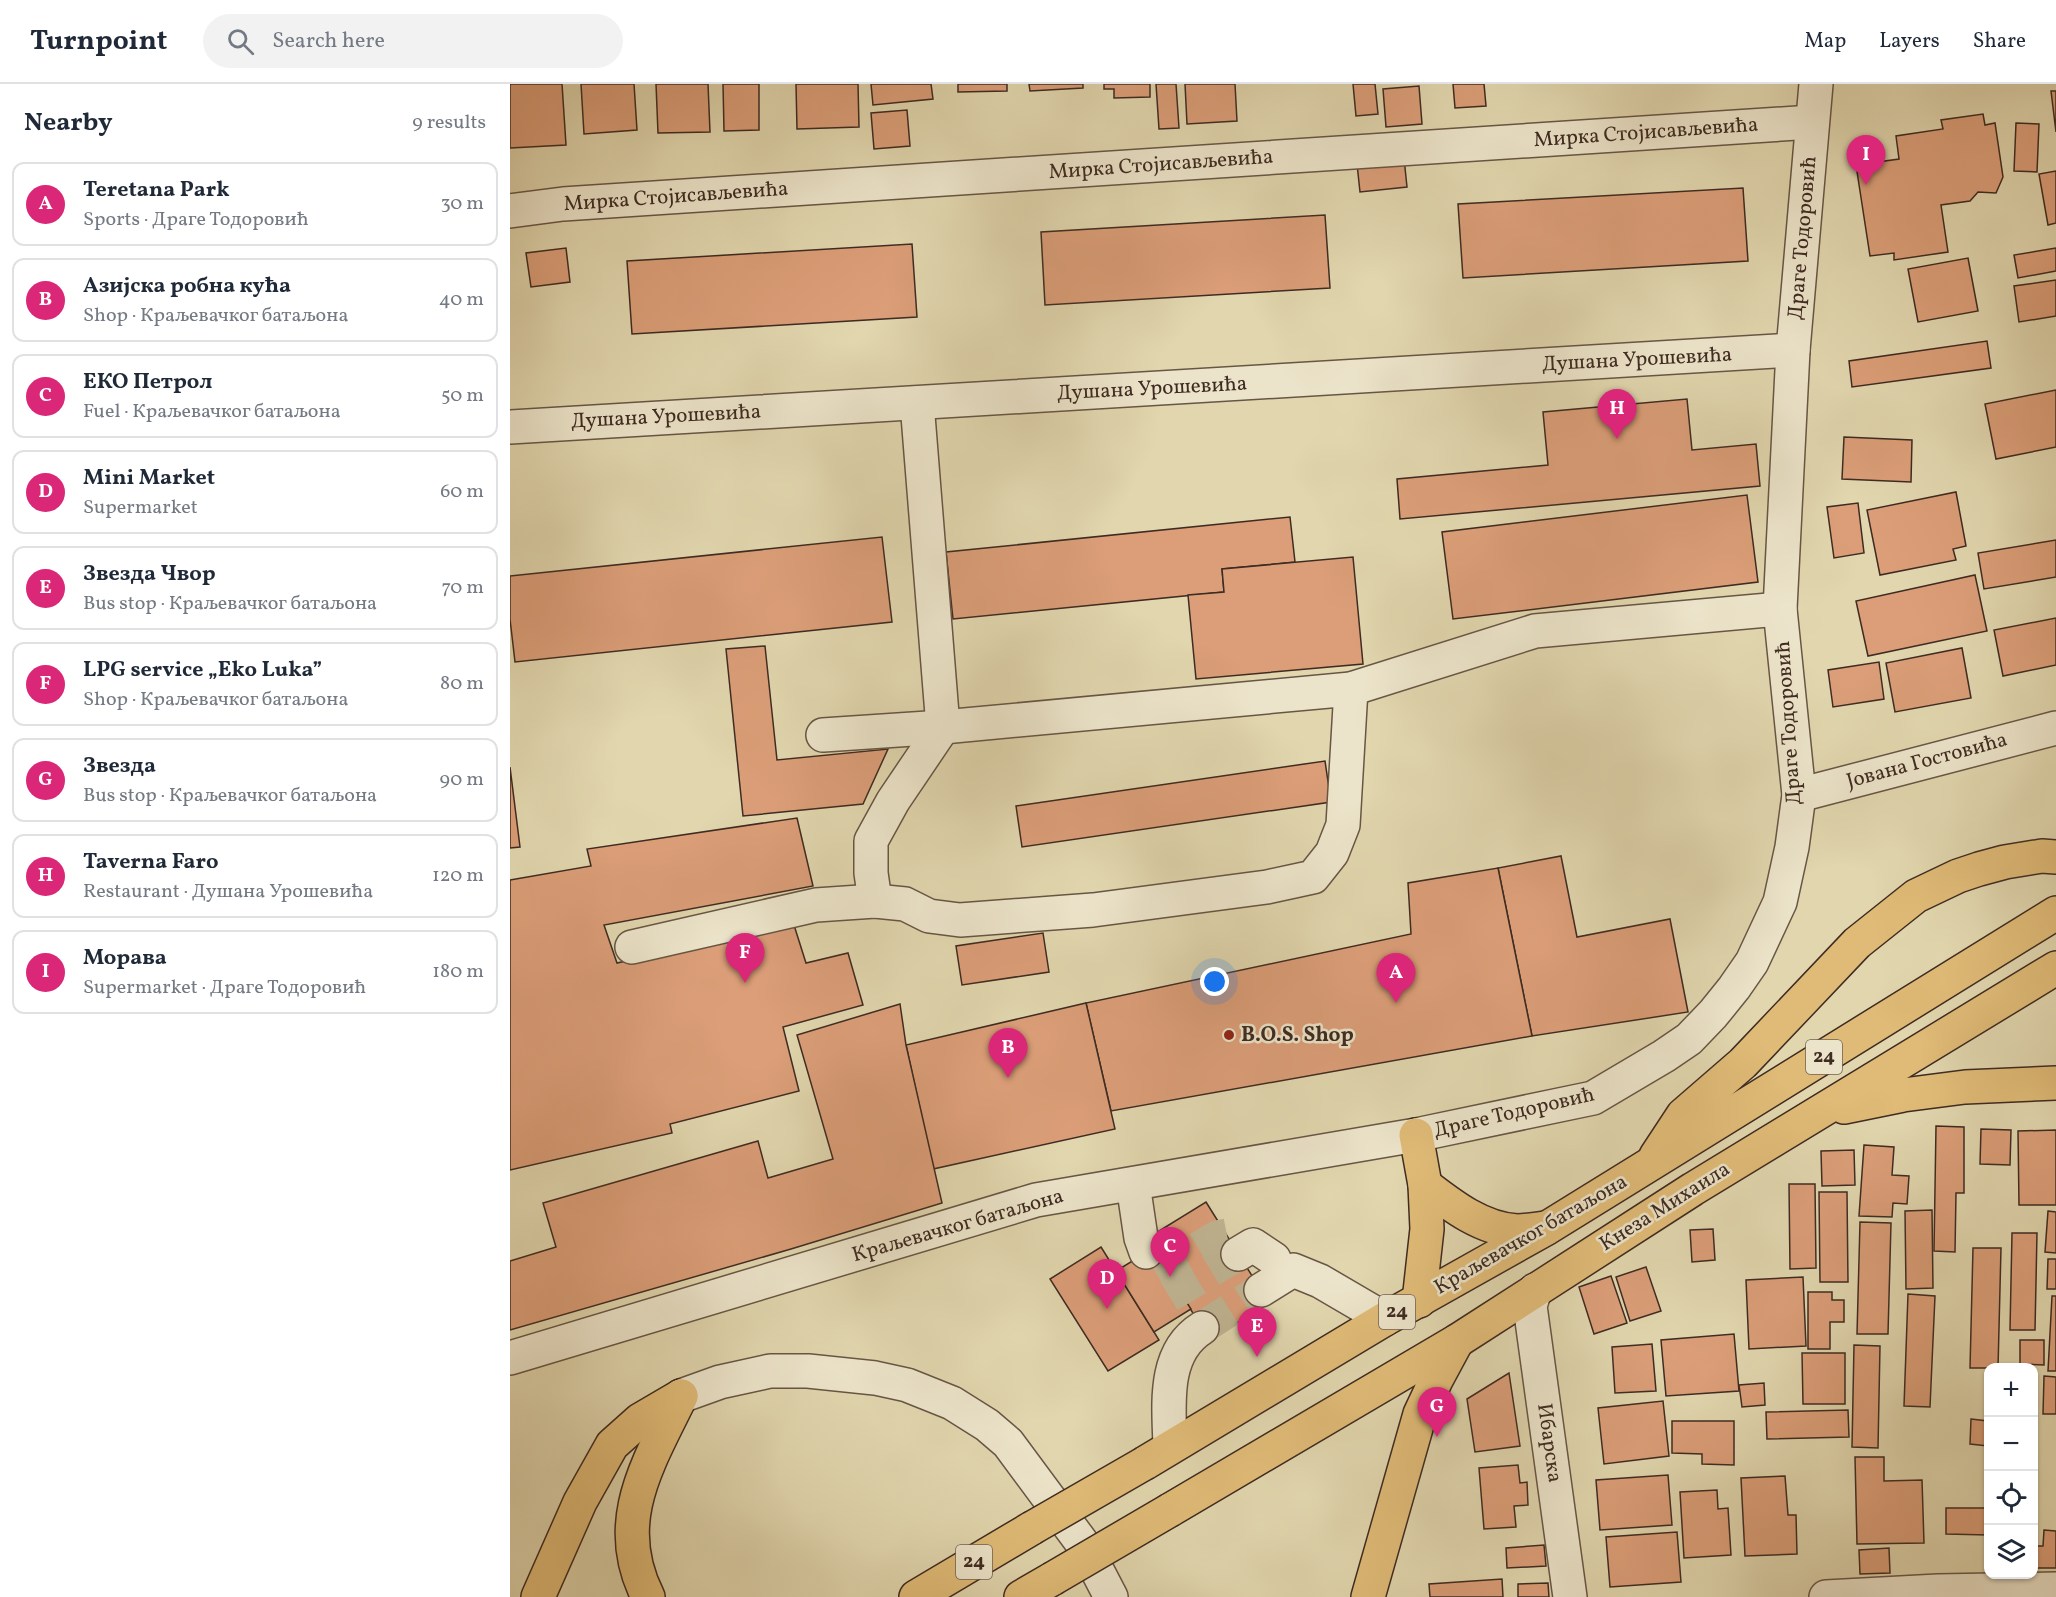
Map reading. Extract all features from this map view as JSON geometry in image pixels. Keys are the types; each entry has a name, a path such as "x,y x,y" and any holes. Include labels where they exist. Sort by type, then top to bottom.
{"main road":[{"path":"1650,1165 1683,1115 1743,1063 1857,943 1916,896 1958,876 1988,866 2042,856 2056,856"},
{"name":"Кнеза Михаила","path":"1650,1165 2056,913"},
{"name":"Кнеза Михаила","path":"1457,1341 1693,1189 2056,968"},
{"path":"1822,1112 1903,1095 1965,1087 2056,1083"},
{"path":"1416,1135 1425,1185 1427,1229 1419,1301"},
{"name":"Краљевачког батаљона","path":"916,1597 1385,1319 1547,1228 1650,1165"},
{"path":"1425,1185 1455,1208 1486,1224 1517,1231 1547,1228"},
{"path":"1368,1597 1420,1414 1457,1341"},
{"name":"24","path":"1021,1597 1457,1341"},
{"path":"538,1597 580,1502 612,1445 640,1420 681,1396"},
{"path":"648,1597 638,1577 633,1556 631,1529 633,1507 641,1489 646,1467 681,1396"}],"street":[{"name":"Драге Тодоровић","path":"1416,1135 1593,1098 1664,1056 1689,1039 1734,988 1752,962 1780,902 1792,847 1798,795 1780,609 1793,350 1816,84"},
{"name":"Мирка Стојисављевића","path":"510,211 563,204 1812,122"},
{"name":"Душана Урошевића","path":"510,427 1793,350"},
{"path":"875,901 871,873 871,841 893,801 944,727 917,403"},
{"path":"823,735 944,727 1351,689 1535,631 1780,609"},
{"path":"632,947 816,905 875,901 905,904 929,916 960,920 1093,910 1267,887 1313,877 1332,852 1343,825 1351,689"},
{"name":"Јована Гостовића","path":"1798,795 2056,728"},
{"name":"Краљевачког батаљона","path":"510,1358 1036,1200 1416,1135"},
{"path":"1133,1184 1141,1238 1146,1252"},
{"path":"1257,1261 1320,1281 1385,1319"},
{"name":"Ибарска","path":"1535,1290 1530,1306 1570,1597"},
{"path":"1158,1455 1174,1364 1190,1322"},
{"path":"681,1396 720,1382 770,1371 808,1371 875,1378 952,1403 987,1425 1008,1443 1085,1547 1111,1597"},
{"path":"1826,1597 2056,1588"}],"building":[{"path":"510,84 562,84 566,145 510,148"},
{"path":"581,84 634,84 637,130 584,134"},
{"path":"656,84 708,84 710,132 658,133"},
{"path":"723,84 759,84 759,130 724,131"},
{"path":"796,84 858,84 859,127 797,129"},
{"path":"871,84 931,84 933,99 873,105"},
{"path":"958,84 1007,84 1007,91 958,92"},
{"path":"1029,84 1083,84 1083,88 1030,91"},
{"path":"1104,84 1150,84 1150,97 1114,98 1114,89 1104,89"},
{"path":"1156,84 1176,84 1179,128 1159,129"},
{"path":"1185,84 1235,84 1237,121 1187,124"},
{"path":"1353,84 1375,84 1378,114 1356,116"},
{"path":"1453,84 1484,84 1486,106 1455,108"},
{"path":"1419,86 1422,124 1386,127 1383,89"},
{"path":"2051,91 2056,91 2056,132"},
{"path":"907,110 910,146 874,149 871,113"},
{"path":"1983,114 1985,125 1995,123 2003,177 1996,193 1978,192 1970,201 1941,205 1948,252 1894,260 1894,253 1870,256 1856,165 1899,159 1896,136 1943,129 1941,120"},
{"path":"2016,123 2039,124 2037,172 2014,171"},
{"path":"1404,158 1407,187 1360,192 1357,164"},
{"path":"2056,171 2056,223 2048,225 2039,174"},
{"path":"1743,188 1748,261 1463,278 1458,204"},
{"path":"1325,215 1330,288 1045,305 1041,232"},
{"path":"912,244 917,317 632,334 627,261"},
{"path":"566,248 570,282 531,287 526,253"},
{"path":"2056,248 2056,271 2018,278 2014,255"},
{"path":"1968,258 1978,311 1918,322 1908,269"},
{"path":"2056,280 2056,316 2019,322 2014,286"},
{"path":"1987,341 1991,368 1852,387 1849,361"},
{"path":"2056,390 2056,447 1996,459 1985,404"},
{"path":"1687,399 1692,450 1756,444 1760,486 1400,519 1397,479 1548,465 1543,412"},
{"path":"1844,437 1912,440 1911,482 1842,479"},
{"path":"1956,492 1966,546 1953,549 1956,560 1880,575 1867,510"},
{"path":"1747,495 1758,582 1453,619 1442,532"},
{"path":"1858,503 1864,553 1834,558 1827,507"},
{"path":"1290,517 1295,562 1222,569 1224,592 953,619 946,552"},
{"path":"882,537 892,622 515,662 510,619 510,576"},
{"path":"2056,540 2056,577 1984,589 1978,553"},
{"path":"1353,557 1363,664 1196,679 1188,595 1224,592 1222,569"},
{"path":"1975,575 1987,631 1868,656 1856,601"},
{"path":"2056,618 2056,665 2003,676 1994,630"},
{"path":"765,646 777,760 888,749 863,804 743,816 726,649"},
{"path":"1962,648 1971,698 1895,712 1886,663"},
{"path":"1879,662 1884,699 1833,707 1828,670"},
{"path":"1325,761 1331,802 1022,847 1016,806"},
{"path":"510,767 520,847 510,848"},
{"path":"797,818 813,886 604,925 617,963 793,922 806,963 848,953 863,1005 783,1027 799,1091 670,1124 672,1133 510,1170 510,880 591,866 587,849"},
{"path":"1561,856 1577,937 1670,919 1688,1012 1532,1036 1498,868"},
{"path":"1498,868 1532,1036 1111,1111 1086,1003 1411,934 1408,883"},
{"path":"1043,933 1049,972 962,985 956,946"},
{"path":"1086,1003 1115,1129 933,1169 906,1045"},
{"path":"900,1004 906,1045 942,1203 510,1330 510,1261 556,1247 543,1203 758,1141 768,1178 833,1159 797,1035"},
{"path":"1936,1126 1964,1127 1964,1193 1956,1193 1955,1252 1934,1251"},
{"path":"1981,1129 2011,1130 2010,1165 1980,1164"},
{"path":"2056,1130 2056,1205 2019,1205 2018,1131"},
{"path":"1864,1145 1894,1147 1892,1175 1909,1176 1907,1204 1893,1203 1892,1217 1859,1216"},
{"path":"1854,1150 1855,1185 1822,1186 1821,1151"},
{"path":"1789,1184 1815,1184 1816,1268 1790,1269"},
{"path":"1819,1192 1847,1192 1848,1282 1820,1282"},
{"path":"1206,1202 1269,1303 1210,1340 1146,1239"},
{"path":"1932,1210 1933,1288 1906,1289 1905,1211"},
{"path":"2048,1211 2056,1212 2056,1253 2045,1252"},
{"path":"1860,1222 1891,1223 1888,1334 1857,1334"},
{"path":"1713,1229 1715,1260 1692,1262 1690,1230"},
{"path":"2012,1233 2037,1233 2035,1330 2010,1330"},
{"path":"1101,1247 1159,1340 1108,1371 1050,1279"},
{"path":"1973,1248 2001,1248 1998,1363 1984,1363 1984,1368 1970,1368"},
{"path":"1152,1249 1191,1309 1154,1332 1116,1271"},
{"path":"2048,1259 2056,1259 2056,1289 2047,1289"},
{"path":"1646,1267 1661,1311 1630,1321 1616,1277"},
{"path":"1611,1276 1627,1323 1594,1334 1579,1287"},
{"path":"1803,1277 1806,1346 1749,1349 1746,1280"},
{"path":"1808,1292 1832,1292 1832,1300 1844,1300 1844,1322 1830,1322 1830,1349 1808,1349"},
{"path":"1908,1294 1935,1296 1930,1407 1904,1406"},
{"path":"2052,1296 2056,1296 2056,1371 2048,1371"},
{"path":"1734,1334 1739,1391 1666,1396 1661,1340"},
{"path":"2020,1340 2044,1340 2044,1365 2020,1363"},
{"path":"1652,1344 1656,1391 1615,1393 1612,1347"},
{"path":"1854,1345 1880,1346 1878,1448 1852,1447"},
{"path":"1802,1353 1845,1353 1845,1404 1803,1404"},
{"path":"1509,1373 1520,1446 1475,1452 1467,1399"},
{"path":"2044,1376 2056,1377 2056,1414 2043,1414"},
{"path":"1764,1383 1765,1405 1742,1407 1739,1385"},
{"path":"1663,1401 1669,1456 1604,1464 1598,1408"},
{"path":"1848,1410 1849,1437 1767,1439 1766,1412"},
{"path":"1971,1419 1984,1421 1984,1446 1970,1444"},
{"path":"1672,1421 1734,1421 1734,1465 1702,1464 1702,1454 1672,1453"},
{"path":"1855,1457 1884,1457 1884,1481 1922,1480 1924,1543 1857,1544"},
{"path":"1518,1465 1520,1483 1527,1482 1528,1505 1514,1506 1516,1527 1484,1529 1479,1468"},
{"path":"1668,1475 1672,1525 1600,1530 1596,1480"},
{"path":"1785,1476 1788,1515 1796,1515 1797,1554 1745,1556 1741,1478"},
{"path":"1717,1490 1718,1509 1728,1508 1731,1555 1684,1558 1680,1492"},
{"path":"1946,1508 1984,1508 1984,1535 1946,1534"},
{"path":"2044,1530 2056,1531 2056,1568 2038,1568 2038,1546 2043,1546"},
{"path":"1677,1532 1681,1582 1610,1587 1606,1537"},
{"path":"1544,1545 1546,1566 1507,1568 1506,1548"},
{"path":"1889,1548 1890,1573 1860,1574 1859,1550"},
{"path":"1502,1579 1503,1597 1430,1597 1429,1584"},
{"path":"1548,1583 1549,1597 1518,1597 1518,1584"}],"tunnel":[{"path":"1156,1273 1217,1237 1227,1235"},
{"path":"1169,1296 1238,1254"},
{"path":"1202,1328 1261,1290"}],"place":[{"name":"Морава","path":"1866,185"},
{"name":"Taverna Faro","path":"1617,439"},
{"name":"LPG service „Eko Luka”","path":"745,983"},
{"name":"Teretana Park","path":"1396,1003"},
{"name":"B.O.S. Shop","path":"1229,1035"},
{"name":"Азијска робна кућа","path":"1008,1078"},
{"name":"ЕКО Петрол","path":"1170,1277"},
{"name":"Mini Market","path":"1107,1309"},
{"name":"Звезда Чвор","path":"1257,1357"},
{"name":"Звезда","path":"1437,1437"}]}
